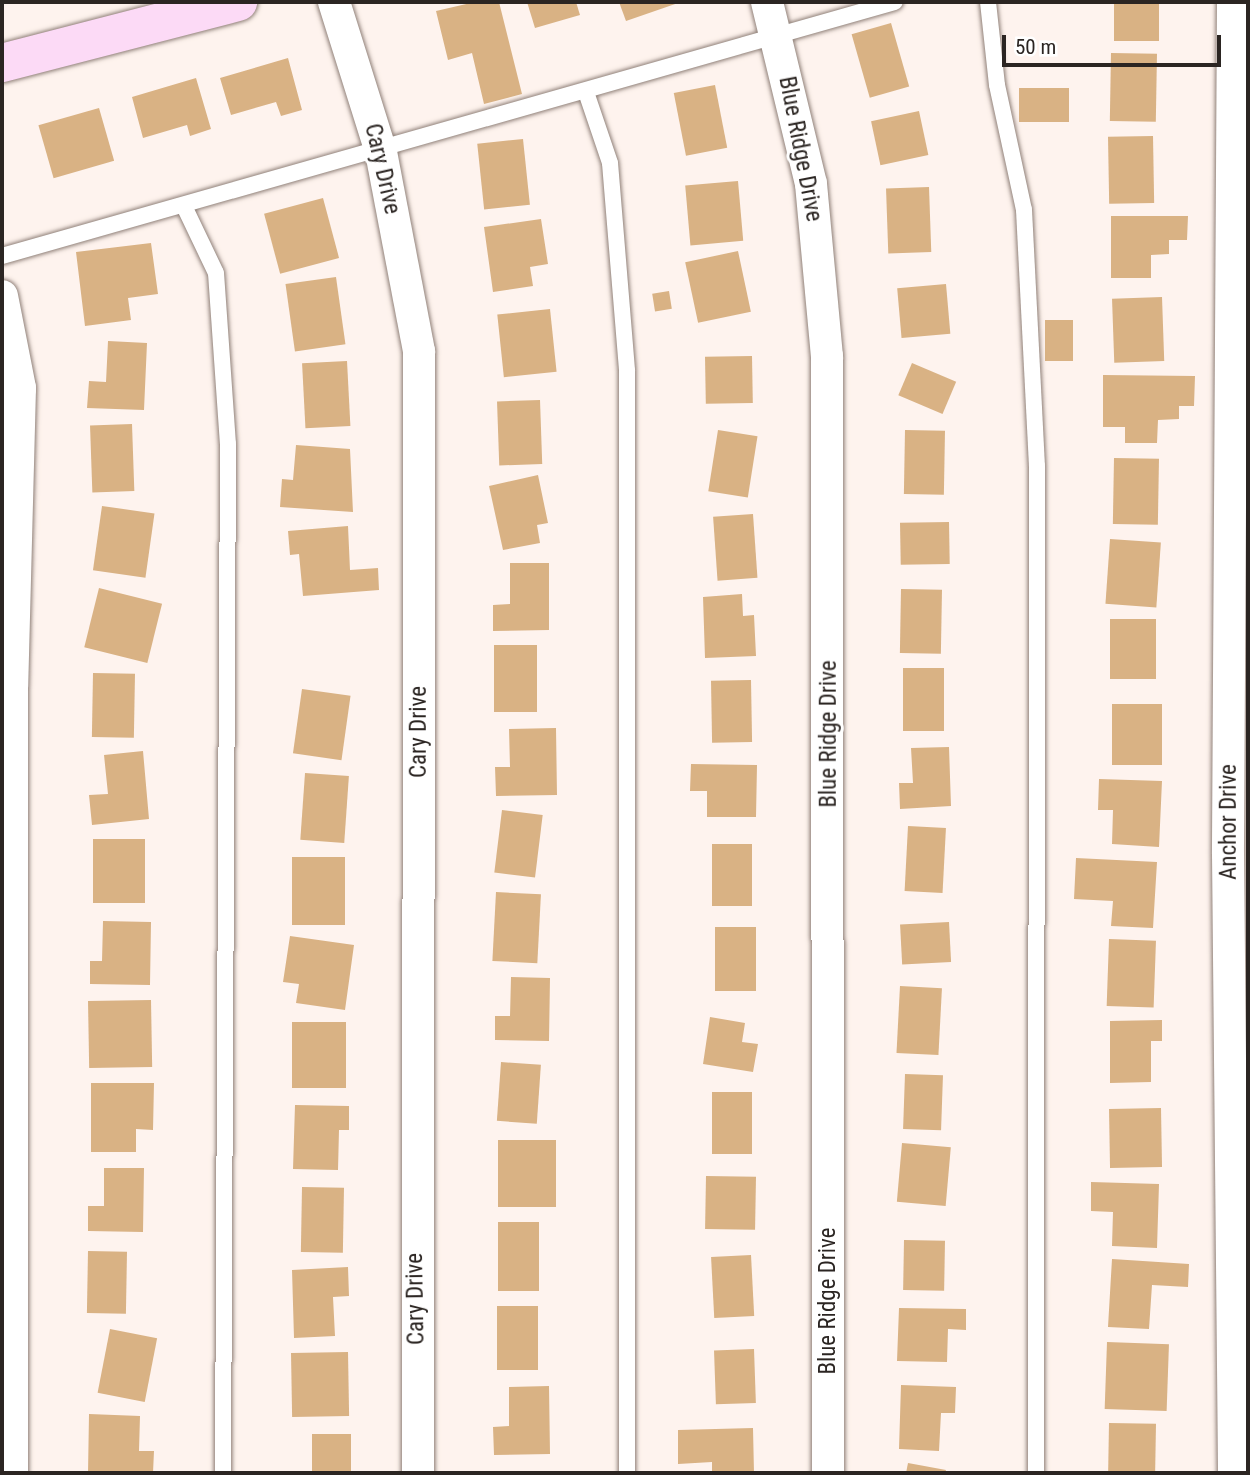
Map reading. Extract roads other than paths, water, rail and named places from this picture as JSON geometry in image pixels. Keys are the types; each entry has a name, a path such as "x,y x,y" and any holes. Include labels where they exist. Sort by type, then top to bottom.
{"street":[{"path":"2,63 238,2"},
{"name":"Cary Drive","path":"334,2 381,152 419,351 418,1473"},
{"name":"Blue Ridge Drive","path":"767,2 811,184 827,356 828,1473"},
{"name":"Anchor Drive","path":"1233,2 1228,853 1234,1473"},
{"path":"2,296 20,388 12,686 12,1473"}],"lane":[{"path":"2,256 381,152 895,2"},
{"path":"988,2 997,85 1024,210 1037,466 1036,1473"},
{"path":"586,92 610,163 627,371 627,1473"},
{"path":"184,206 216,273 228,444 223,1473"}]}
